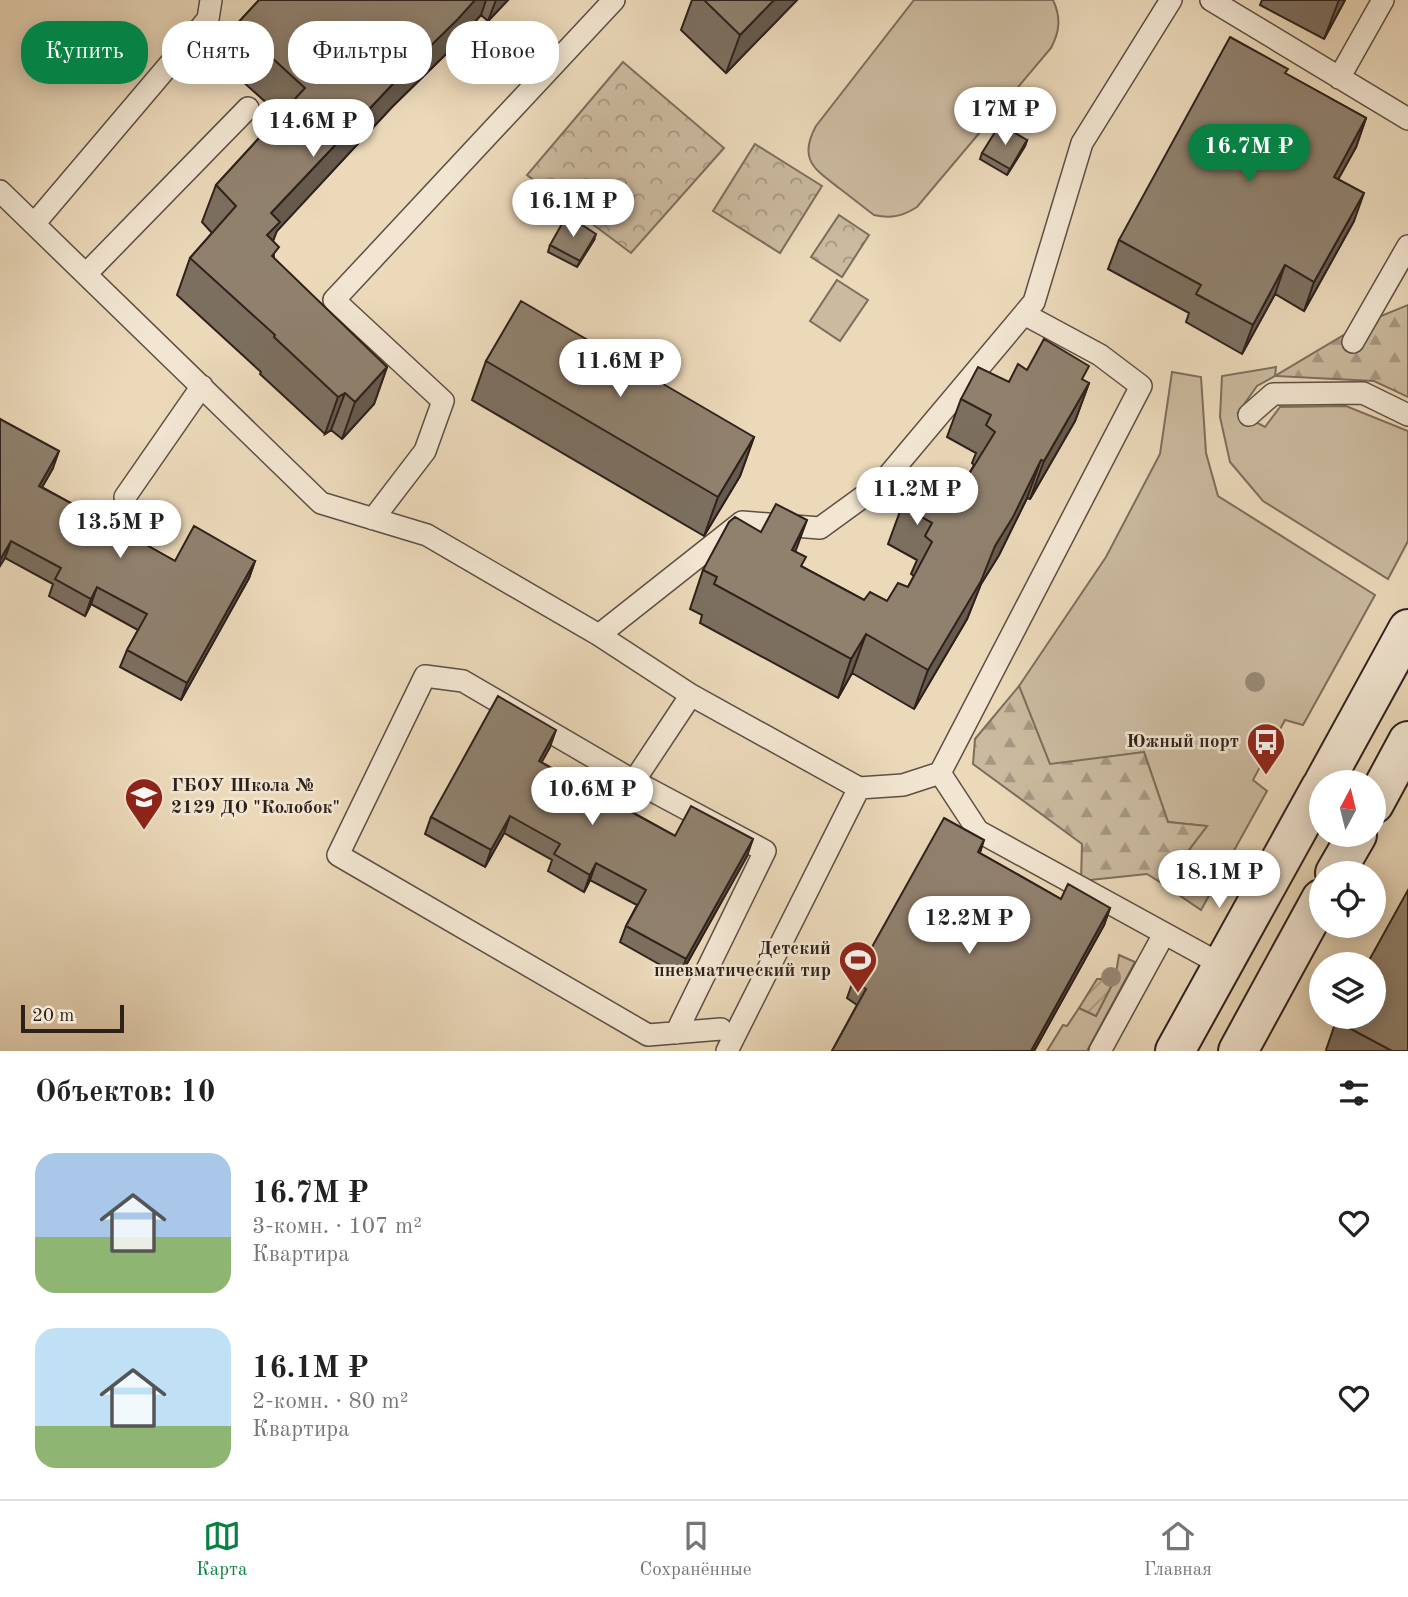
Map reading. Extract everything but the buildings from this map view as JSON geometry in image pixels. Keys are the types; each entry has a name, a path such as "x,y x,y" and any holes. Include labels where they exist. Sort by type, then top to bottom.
{"main road":[{"path":"1330,770 1408,629"},
{"path":"1386,782 1408,741"},
{"path":"1175,1051 1309,808"},
{"path":"1238,1051 1309,921"}],"lane":[{"path":"34,225 208,19 211,0"},
{"path":"373,519 425,451 443,401 334,300 614,0"},
{"path":"599,635 742,522 820,528 882,483 1034,302 1082,143 1171,0"},
{"path":"1211,0 1408,119"},
{"path":"1339,78 1383,0"},
{"path":"86,274 248,108"},
{"path":"0,191 321,503 427,535 599,635 691,695 859,788 903,785 940,772 1141,386 1100,355 1024,314"},
{"path":"1353,342 1408,246"},
{"path":"125,497 202,386"},
{"path":"1249,415 1272,394 1363,393 1408,415"},
{"path":"676,1032 765,851 634,781 463,681 425,676 338,855 648,1035 721,1029"},
{"path":"634,781 691,695"},
{"path":"940,772 978,831 1222,965"},
{"path":"727,1051 859,788"},
{"path":"1100,1051 1164,934"}],"green space":[{"path":"914,0 1053,0 1058,30 1051,48 917,207 907,213 886,217 874,215 822,175 811,162 808,147 816,126"},
{"path":"623,62 724,148 631,253 527,175"},
{"path":"755,144 822,186 780,253 713,211"},
{"path":"839,215 869,235 842,277 811,257"},
{"path":"837,280 868,300 840,341 810,321"},
{"path":"1408,305 1408,397 1374,381 1275,376 1364,323"},
{"path":"1276,367 1275,376 1257,386 1238,413 1265,427 1280,407 1346,406 1408,431 1408,541 1388,579 1263,501 1230,462 1220,417 1222,376"},
{"path":"1172,372 1201,377 1206,453 1218,496 1375,595 1303,725 1285,720 1253,780 1267,791 1201,910 1163,884 1207,826 1168,822 1144,752 1050,765 1019,686 1106,557 1160,454"},
{"path":"1019,686 1050,764 1144,752 1168,822 1207,826 1163,884 1147,874 1081,881 1082,844 973,764 975,739"},
{"path":"1119,955 1135,962 1087,1051 1047,1051 1063,1025 1067,1026 1079,1008 1096,1016 1115,979"},
{"path":"1097,979 1115,979 1096,1016 1079,1008"}],"place":[{"name":"Южный порт","path":"1266,776"},
{"name":"ГБОУ Школа № 2129 ДО \"Колобок\"","path":"144,831"},
{"name":"Детский пневматический тир","path":"858,994"}]}
